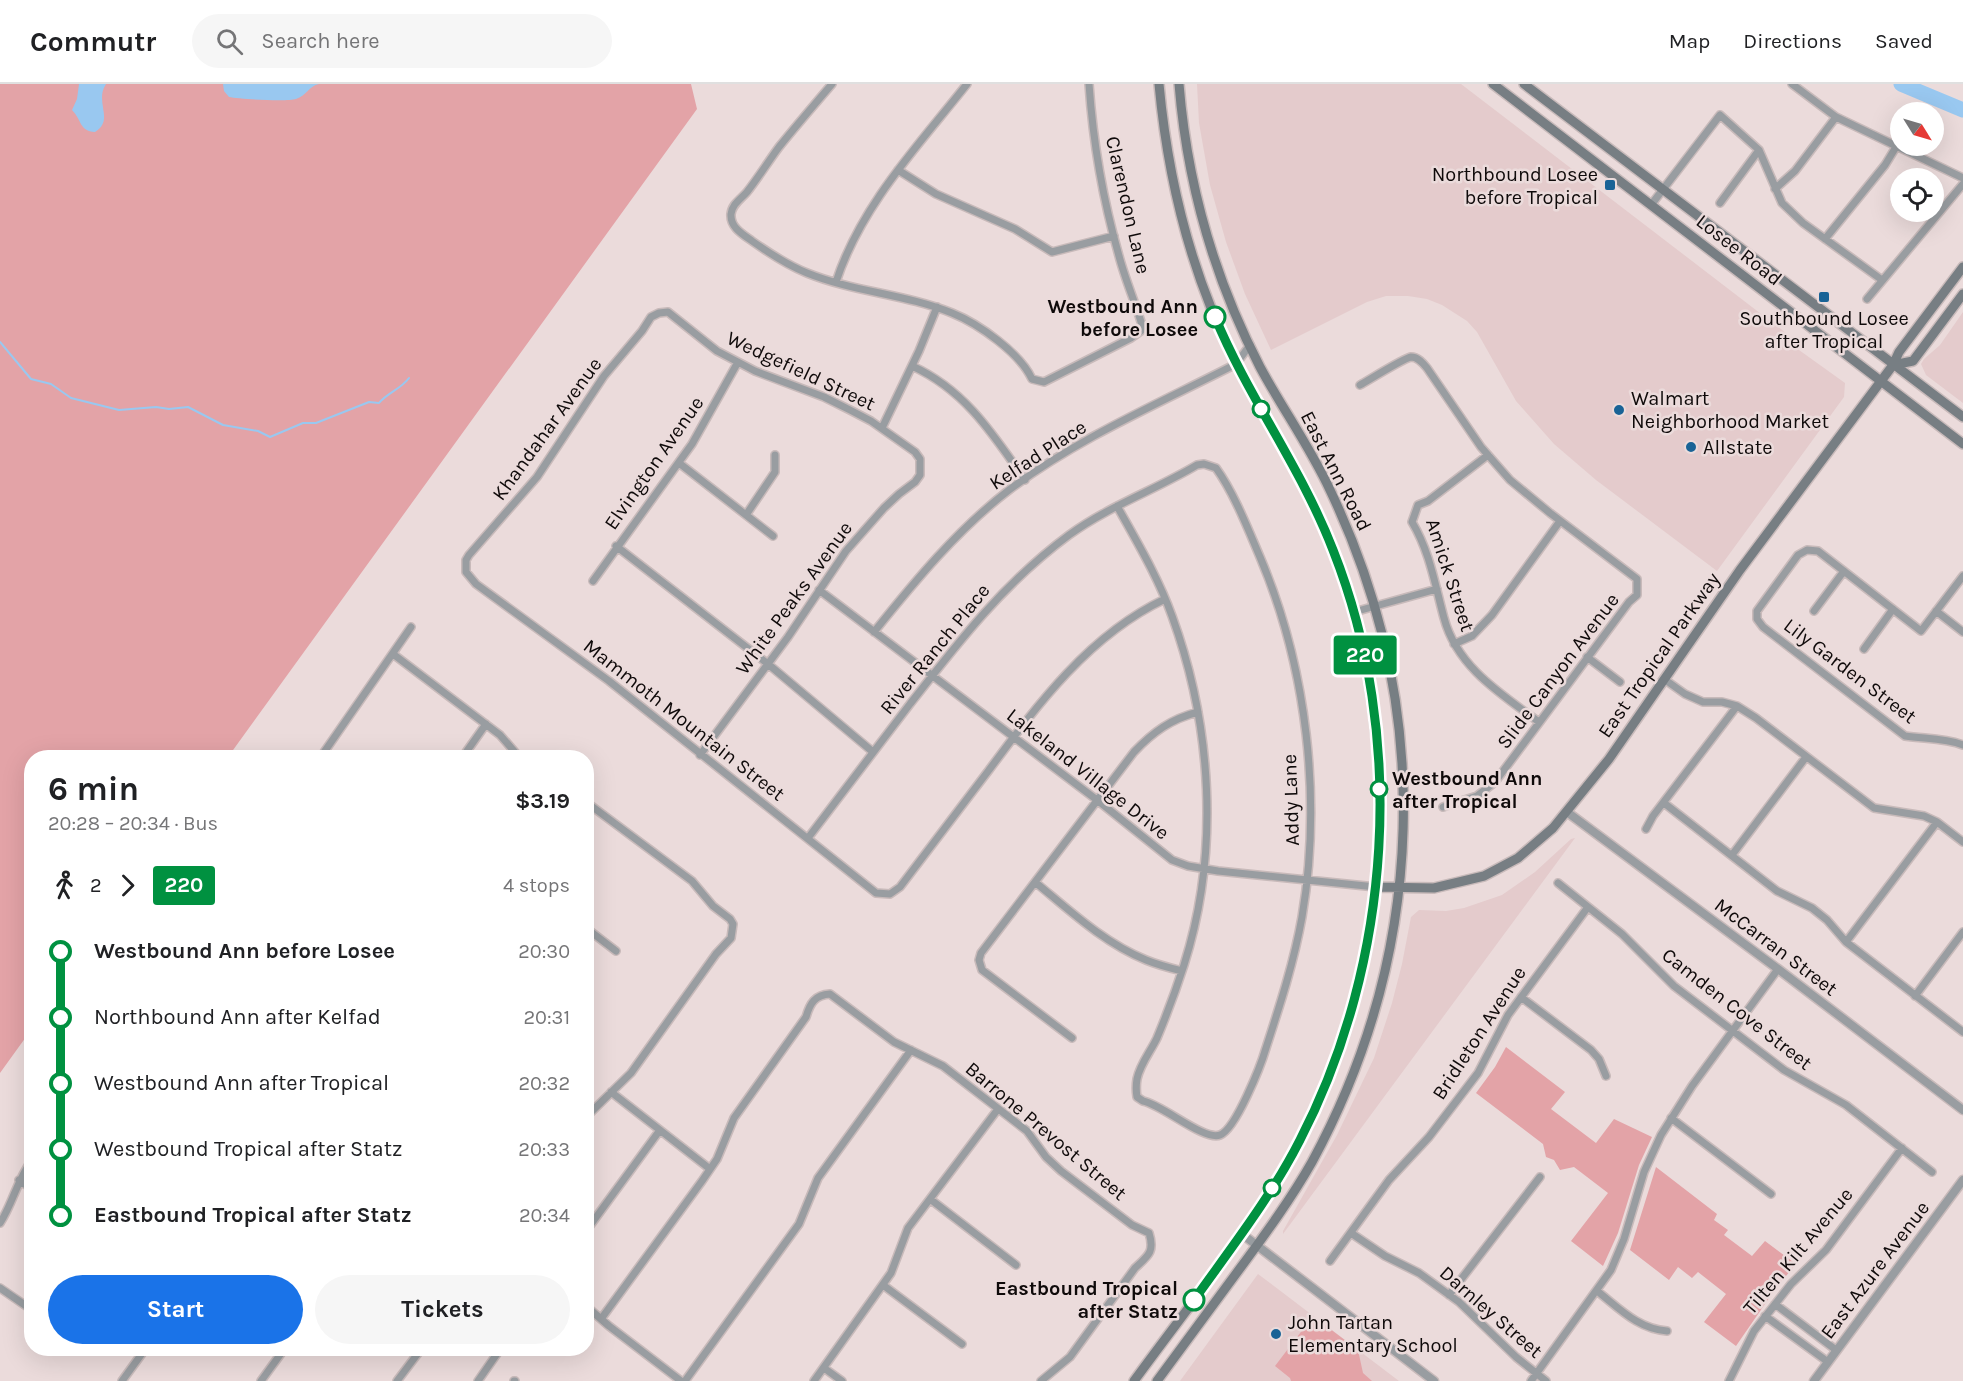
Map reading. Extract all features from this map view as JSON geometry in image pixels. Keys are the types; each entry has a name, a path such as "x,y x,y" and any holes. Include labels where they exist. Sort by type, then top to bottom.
{"main road":[{"name":"East Ann Road","path":"1159,84 1169,168 1179,210 1206,297 1236,364 1309,493 1335,555 1354,612 1368,669 1375,724 1379,798 1376,887"},
{"name":"East Ann Road","path":"1179,84 1188,157 1204,227 1226,292 1250,345 1330,490 1357,555 1373,607 1391,680 1401,748 1404,811 1400,889"},
{"name":"Losee Road","path":"1493,84 1963,444"},
{"name":"Losee Road","path":"1524,84 1963,417"},
{"path":"1160,96 1179,95"},
{"name":"East Tropical Parkway","path":"1376,887 1400,889 1442,887 1485,876 1518,858 1553,828 1609,759 1772,526 1881,382 1899,352 1963,267"},
{"path":"1893,365 1913,361 1963,294"},
{"path":"1134,1381 1242,1234 1296,1147 1329,1076 1351,1012 1376,887"},
{"path":"1158,1381 1291,1197 1312,1162 1348,1085 1370,1025 1380,993 1400,889"}],"street":[{"path":"832,84 778,148 733,207 731,215 736,229 775,256 806,273 910,298 937,307 882,428"},
{"path":"836,282 857,232 898,170 967,84"},
{"name":"Clarendon Lane","path":"937,307 955,314 985,332 1011,352 1023,364 1032,379 1038,382 1044,382 1067,372 1141,331 1142,325 1114,236 1096,146 1089,84"},
{"path":"1792,84 1836,117 1890,144"},
{"path":"1651,206 1720,115 1759,150 1782,203 1803,223 1882,280"},
{"path":"1776,189 1795,171 1836,117"},
{"path":"1720,202 1759,150"},
{"path":"1825,239 1890,156"},
{"path":"1915,156 1963,178"},
{"path":"898,170 936,194 1015,229 1052,252 1114,236"},
{"path":"1867,299 1963,184"},
{"name":"Wedgefield Street","path":"659,313 668,312 704,342 755,371 824,397 882,428 915,452 920,459 920,468"},
{"name":"Khandahar Avenue","path":"465,566 469,555 537,477 604,376 651,317 659,313"},
{"name":"Kelfad Place","path":"874,633 922,573 956,537 992,505 1069,450 1236,364 1250,345"},
{"path":"1360,385 1403,360 1412,357 1418,359 1427,368 1488,455 1524,494 1560,521 1486,622 1472,636 1454,644"},
{"name":"Elvington Avenue","path":"592,581 679,463 738,362"},
{"path":"912,366 946,385 975,411 994,434 1025,480"},
{"path":"746,515 776,472 775,455"},
{"name":"Amick Street","path":"1488,455 1428,501 1418,505 1412,522 1425,546 1444,619 1454,644 1480,676 1539,722"},
{"path":"679,463 773,536"},
{"name":"River Ranch Place","path":"808,838 977,618 1025,571 1070,534 1117,506 1197,465 1211,466"},
{"name":"Addy Lane","path":"1182,971 1165,1018 1139,1071 1137,1097 1188,1123 1205,1135 1220,1135 1235,1119 1264,1056 1292,960 1302,917 1306,881 1310,790 1296,673 1275,596 1248,529 1221,474 1211,466"},
{"name":"White Peaks Avenue","path":"700,754 788,637 835,566 868,525 899,494 915,482 920,475 920,468"},
{"path":"1035,882 1089,925 1123,948 1146,960 1182,971 1196,919 1206,840 1204,754 1198,711 1180,641 1165,599 1117,506"},
{"name":"Slide Canyon Avenue","path":"1443,807 1468,800 1486,791 1495,782 1638,591 1637,579 1632,573 1560,521"},
{"path":"616,546 768,664 873,752"},
{"name":"Lily Garden Street","path":"1844,571 1818,552 1807,550 1798,555 1757,611 1757,618 1763,627 1905,736 1927,740 1946,740 1963,745"},
{"name":"Mammoth Mountain Street","path":"465,566 466,572 477,584 609,681 876,892 887,894 900,887 1013,737"},
{"path":"1814,611 1844,571 1921,631 1963,576"},
{"path":"1354,612 1437,589"},
{"name":"Lakeland Village Drive","path":"819,590 1097,800 1172,860 1204,869 1376,887"},
{"path":"1013,737 1085,655 1121,624 1165,599"},
{"path":"1864,649 1893,609"},
{"path":"1936,611 1963,632"},
{"path":"326,750 411,627"},
{"path":"393,654 500,735 513,750"},
{"path":"1587,657 1620,682"},
{"path":"1664,679 1685,694 1703,702 1722,702 1737,706 1874,808 1894,812 1912,812 1937,822 1963,842"},
{"path":"1646,829 1737,706"},
{"path":"1072,1038 982,970 979,960 981,953 1146,739 1169,722 1198,711"},
{"path":"468,750 486,724"},
{"path":"1732,855 1806,757"},
{"path":"1664,803 1777,891 1812,908 1827,920 1846,942 1963,1032"},
{"path":"594,807 692,881 713,906 730,918 733,924 731,938 716,954 631,1072 594,1109"},
{"name":"McCarran Street","path":"1567,812 1963,1110"},
{"path":"1846,942 1937,822"},
{"name":"Camden Cove Street","path":"1558,883 1622,934 1666,979 1733,1031 1784,1070 1846,1104 1932,1172"},
{"name":"Bridleton Avenue","path":"1330,1261 1389,1180 1429,1137 1478,1073 1508,1015 1588,907"},
{"path":"1915,996 1963,932"},
{"path":"594,934 616,951"},
{"path":"1530,1381 1611,1270 1619,1253 1644,1172 1671,1118 1778,969"},
{"name":"Barrone Prevost Street","path":"710,1169 722,1150 734,1118 806,1017 811,1004 821,995 835,996 894,1042 943,1066 1027,1131 1046,1157 1061,1171 1132,1225 1149,1233 1152,1244 1148,1256 1135,1268 1070,1357 1041,1381"},
{"path":"1521,997 1591,1050 1599,1059 1606,1076"},
{"path":"594,1313 683,1381 796,1229 818,1178 911,1050"},
{"path":"601,1319 710,1169 611,1092"},
{"path":"814,1381 891,1274 908,1228 998,1109"},
{"path":"1671,1118 1771,1194"},
{"path":"594,1220 660,1130"},
{"name":"Tilten Kilt Avenue","path":"1729,1381 1745,1346 1765,1316 1791,1284 1826,1250 1902,1148"},
{"path":"0,1223 24,1173"},
{"path":"1449,1295 1540,1177"},
{"path":"20,1180 24,1183"},
{"name":"East Azure Avenue","path":"1814,1381 1963,1180"},
{"path":"930,1199 1016,1264"},
{"name":"Darnley Street","path":"1351,1233 1385,1256 1419,1273 1449,1295 1481,1322 1516,1357 1546,1381"},
{"path":"1242,1234 1434,1381"},
{"path":"883,1285 962,1344"},
{"path":"0,1288 24,1304"},
{"path":"1597,1291 1639,1324 1649,1329 1667,1331"},
{"path":"1774,1304 1836,1350"},
{"path":"1765,1316 1828,1362"},
{"path":"122,1381 140,1356"},
{"path":"261,1381 279,1356"},
{"path":"397,1381 416,1356"},
{"path":"478,1381 495,1356"},
{"path":"824,1368 842,1381"}],"shaded area":[{"path":"0,84 691,84 697,109 233,750 24,750 24,1040 0,1073"},
{"path":"1197,84 1461,84 1786,333 1799,350 1845,383 1844,397 1717,571 1596,480 1554,444 1516,401 1477,332 1467,321 1442,305 1427,299 1386,296 1367,302 1271,350 1245,294 1226,242 1210,185 1199,123"},
{"path":"1963,312 1963,403 1926,375 1921,364 1940,345"},
{"path":"1575,838 1283,1234 1337,1135 1374,1058 1392,1003 1411,917 1419,910 1446,911 1464,908 1502,895 1535,872 1571,839"},
{"path":"1506,1047 1565,1092 1551,1109 1596,1143 1614,1119 1652,1137 1639,1165 1618,1233 1603,1266 1571,1241 1608,1193 1574,1167 1560,1170 1554,1160 1546,1157 1543,1144 1476,1093"},
{"path":"1656,1167 1717,1214 1714,1220 1728,1230 1724,1235 1752,1256 1765,1241 1796,1264 1776,1288 1736,1346 1704,1322 1726,1294 1698,1272 1692,1278 1678,1267 1669,1280 1630,1250"},
{"name":"John Tartan Elementary School","path":"1258,1274 1399,1381 1180,1381"},
{"path":"1317,1319 1358,1350 1363,1373 1372,1381 1291,1381 1275,1366 1310,1320"}],"water":[{"path":"79,84 106,84 102,97 103,122 95,132 86,130 72,110 77,99"},
{"path":"223,84 319,84 299,98 283,100 229,97 224,91"}],"waterway":[{"path":"1901,84 1963,110"},
{"path":"0,342 31,379 51,384 71,398 119,410 188,407 223,425 258,431 270,437 303,423 316,423 369,402 379,403 409,378"}],"bus line":[{"name":"220","path":"1194,1300 1242,1234 1283,1171 1329,1076 1351,1012 1369,930 1376,887 1379,815 1379,778 1371,688 1365,653 1344,578 1306,486 1258,405 1215,317"}],"place":[{"name":"Northbound Losee before Tropical","path":"1610,185"},
{"name":"Southbound Losee after Tropical","path":"1824,297"},
{"name":"Westbound Ann before Losee","path":"1215,317"},
{"name":"Walmart Neighborhood Market","path":"1619,410"},
{"name":"Allstate","path":"1691,447"},
{"name":"Westbound Ann after Tropical","path":"1379,789"},
{"name":"Eastbound Tropical after Statz","path":"1194,1300"},
{"name":"John Tartan Elementary School","path":"1276,1334"}]}
